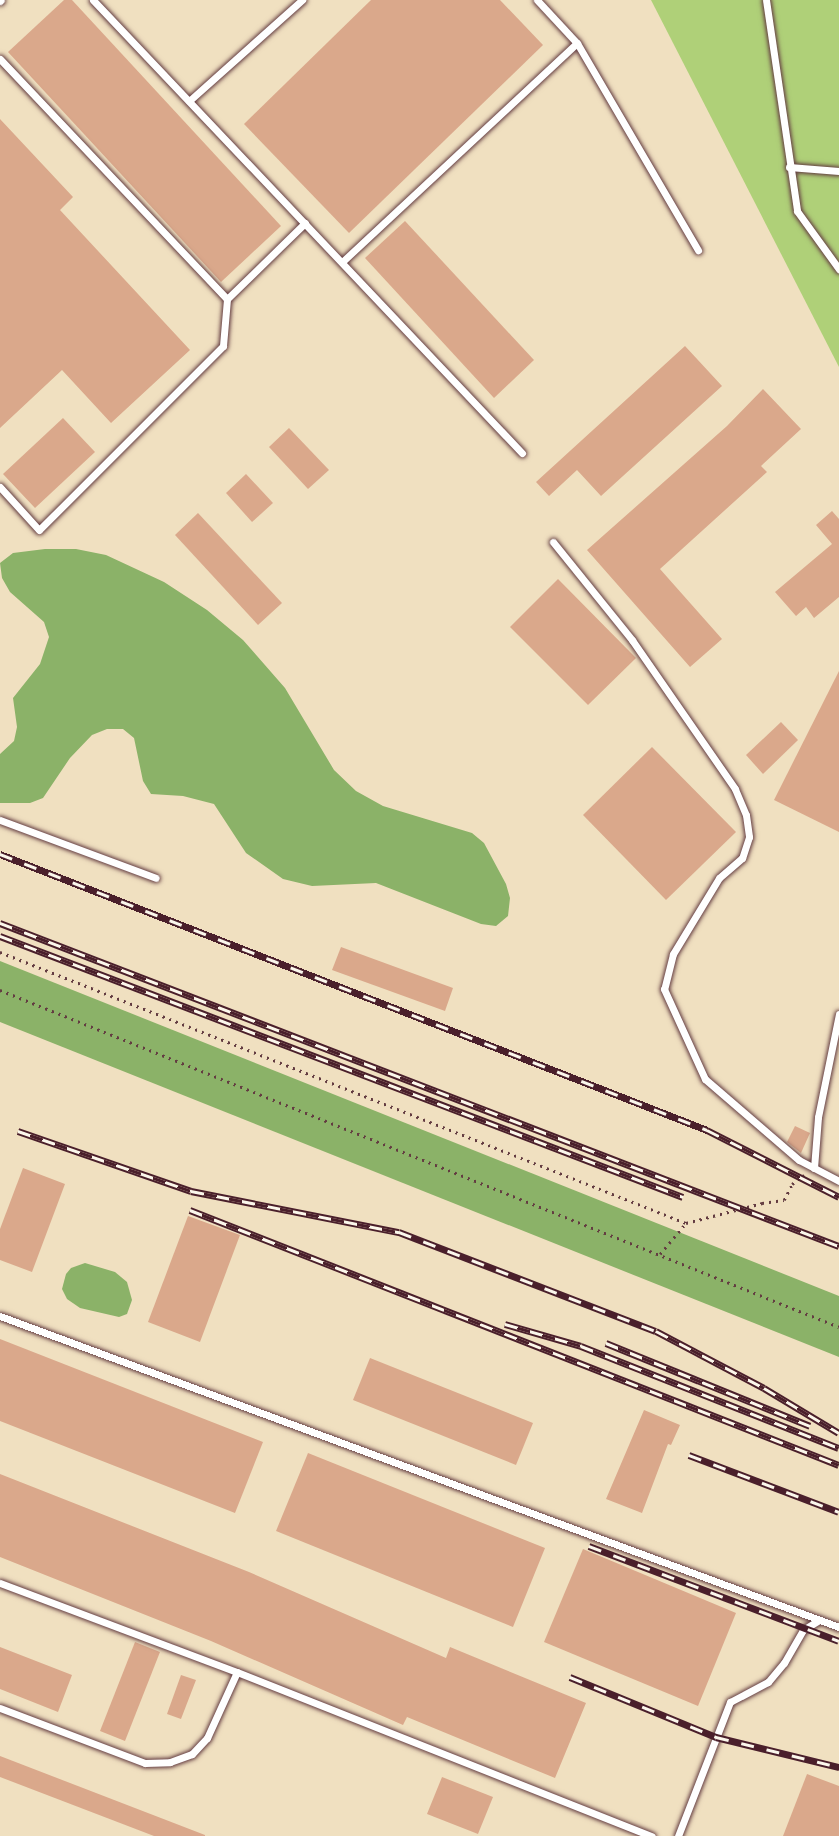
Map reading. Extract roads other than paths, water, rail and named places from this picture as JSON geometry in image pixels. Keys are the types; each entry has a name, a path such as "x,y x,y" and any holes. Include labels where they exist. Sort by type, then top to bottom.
{"lane":[{"path":"93,0 522,453"},
{"path":"189,101 302,0"},
{"path":"537,0 577,43 698,250"},
{"path":"766,0 797,211 839,269"},
{"path":"342,262 577,43"},
{"path":"0,59 227,299"},
{"path":"789,167 839,171"},
{"path":"0,487 38,530 223,346 227,299 305,223"},
{"path":"553,541 632,640 735,789 746,815 749,837 742,858 719,878 673,954 664,989 705,1079 799,1160 839,1181"},
{"path":"0,820 156,878"},
{"path":"814,1168 818,1117 839,1014"},
{"path":"0,1316 839,1627"},
{"path":"0,1583 237,1672 652,1836"},
{"path":"678,1836 730,1702 768,1682 784,1663 803,1630 819,1620"},
{"path":"0,1708 145,1763 170,1762 192,1754 207,1738 237,1672"}],"railway":[{"path":"0,854 707,1130 839,1197"},
{"path":"0,923 839,1246"},
{"path":"0,936 683,1197"},
{"path":"18,1131 191,1191 399,1232 656,1331 764,1388 839,1433"},
{"path":"190,1210 839,1465"},
{"path":"505,1324 581,1346 839,1448"},
{"path":"606,1343 810,1426"},
{"path":"689,1455 839,1512"},
{"path":"589,1546 839,1641"},
{"path":"570,1677 716,1737 839,1767"}]}
